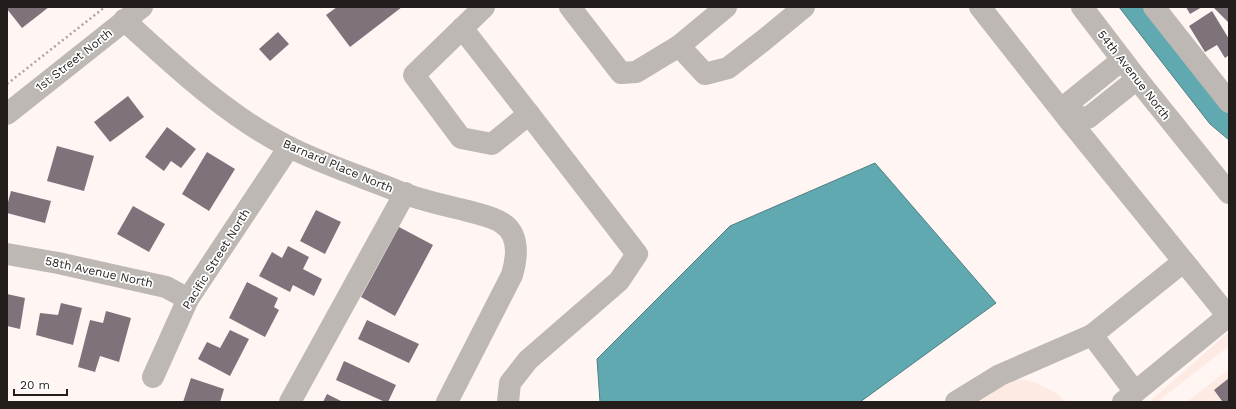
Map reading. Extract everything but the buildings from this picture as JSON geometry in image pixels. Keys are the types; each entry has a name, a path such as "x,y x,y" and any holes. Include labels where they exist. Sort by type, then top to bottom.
{"street":[{"name":"1st Street North","path":"7,114 142,7"},
{"path":"484,7 414,75 461,138 492,144 529,114"},
{"path":"570,7 621,73 636,72 679,46 726,7"},
{"path":"679,46 705,74 728,68 804,7"},
{"path":"980,7 1071,118 1183,262 1228,316 1129,397 1092,335"},
{"name":"54th Avenue North","path":"1082,7 1136,79 1229,193"},
{"path":"1154,7 1229,102"},
{"name":"Barnard Place North","path":"124,20 189,79 226,108 289,147 405,193 481,215 502,223 510,231 516,244 516,261 512,275 447,402"},
{"path":"462,28 637,254 619,281 528,360 510,383 508,402"},
{"path":"1071,118 1071,101 1122,60"},
{"path":"1071,118 1088,118 1136,79"},
{"name":"54th Avenue North","path":"1187,142 1229,179"},
{"name":"Pacific Street North","path":"154,377 188,299 289,147"},
{"path":"290,402 405,193"},
{"name":"58th Avenue North","path":"7,254 66,264 166,287 188,299"},
{"path":"956,402 1000,375 1092,335 1183,262"}],"path":[{"path":"7,84 105,7"}],"shaded area":[{"path":"1229,332 1229,346 1157,402 1149,402"},
{"path":"1229,369 1229,402 1187,402"},
{"path":"1022,379 1036,383 1056,393 1066,402 973,402 1011,380"}],"water":[{"path":"1119,7 1163,7 1229,91 1229,140 1210,124"},
{"path":"875,163 996,303 860,402 600,402 597,359 730,226"}]}
